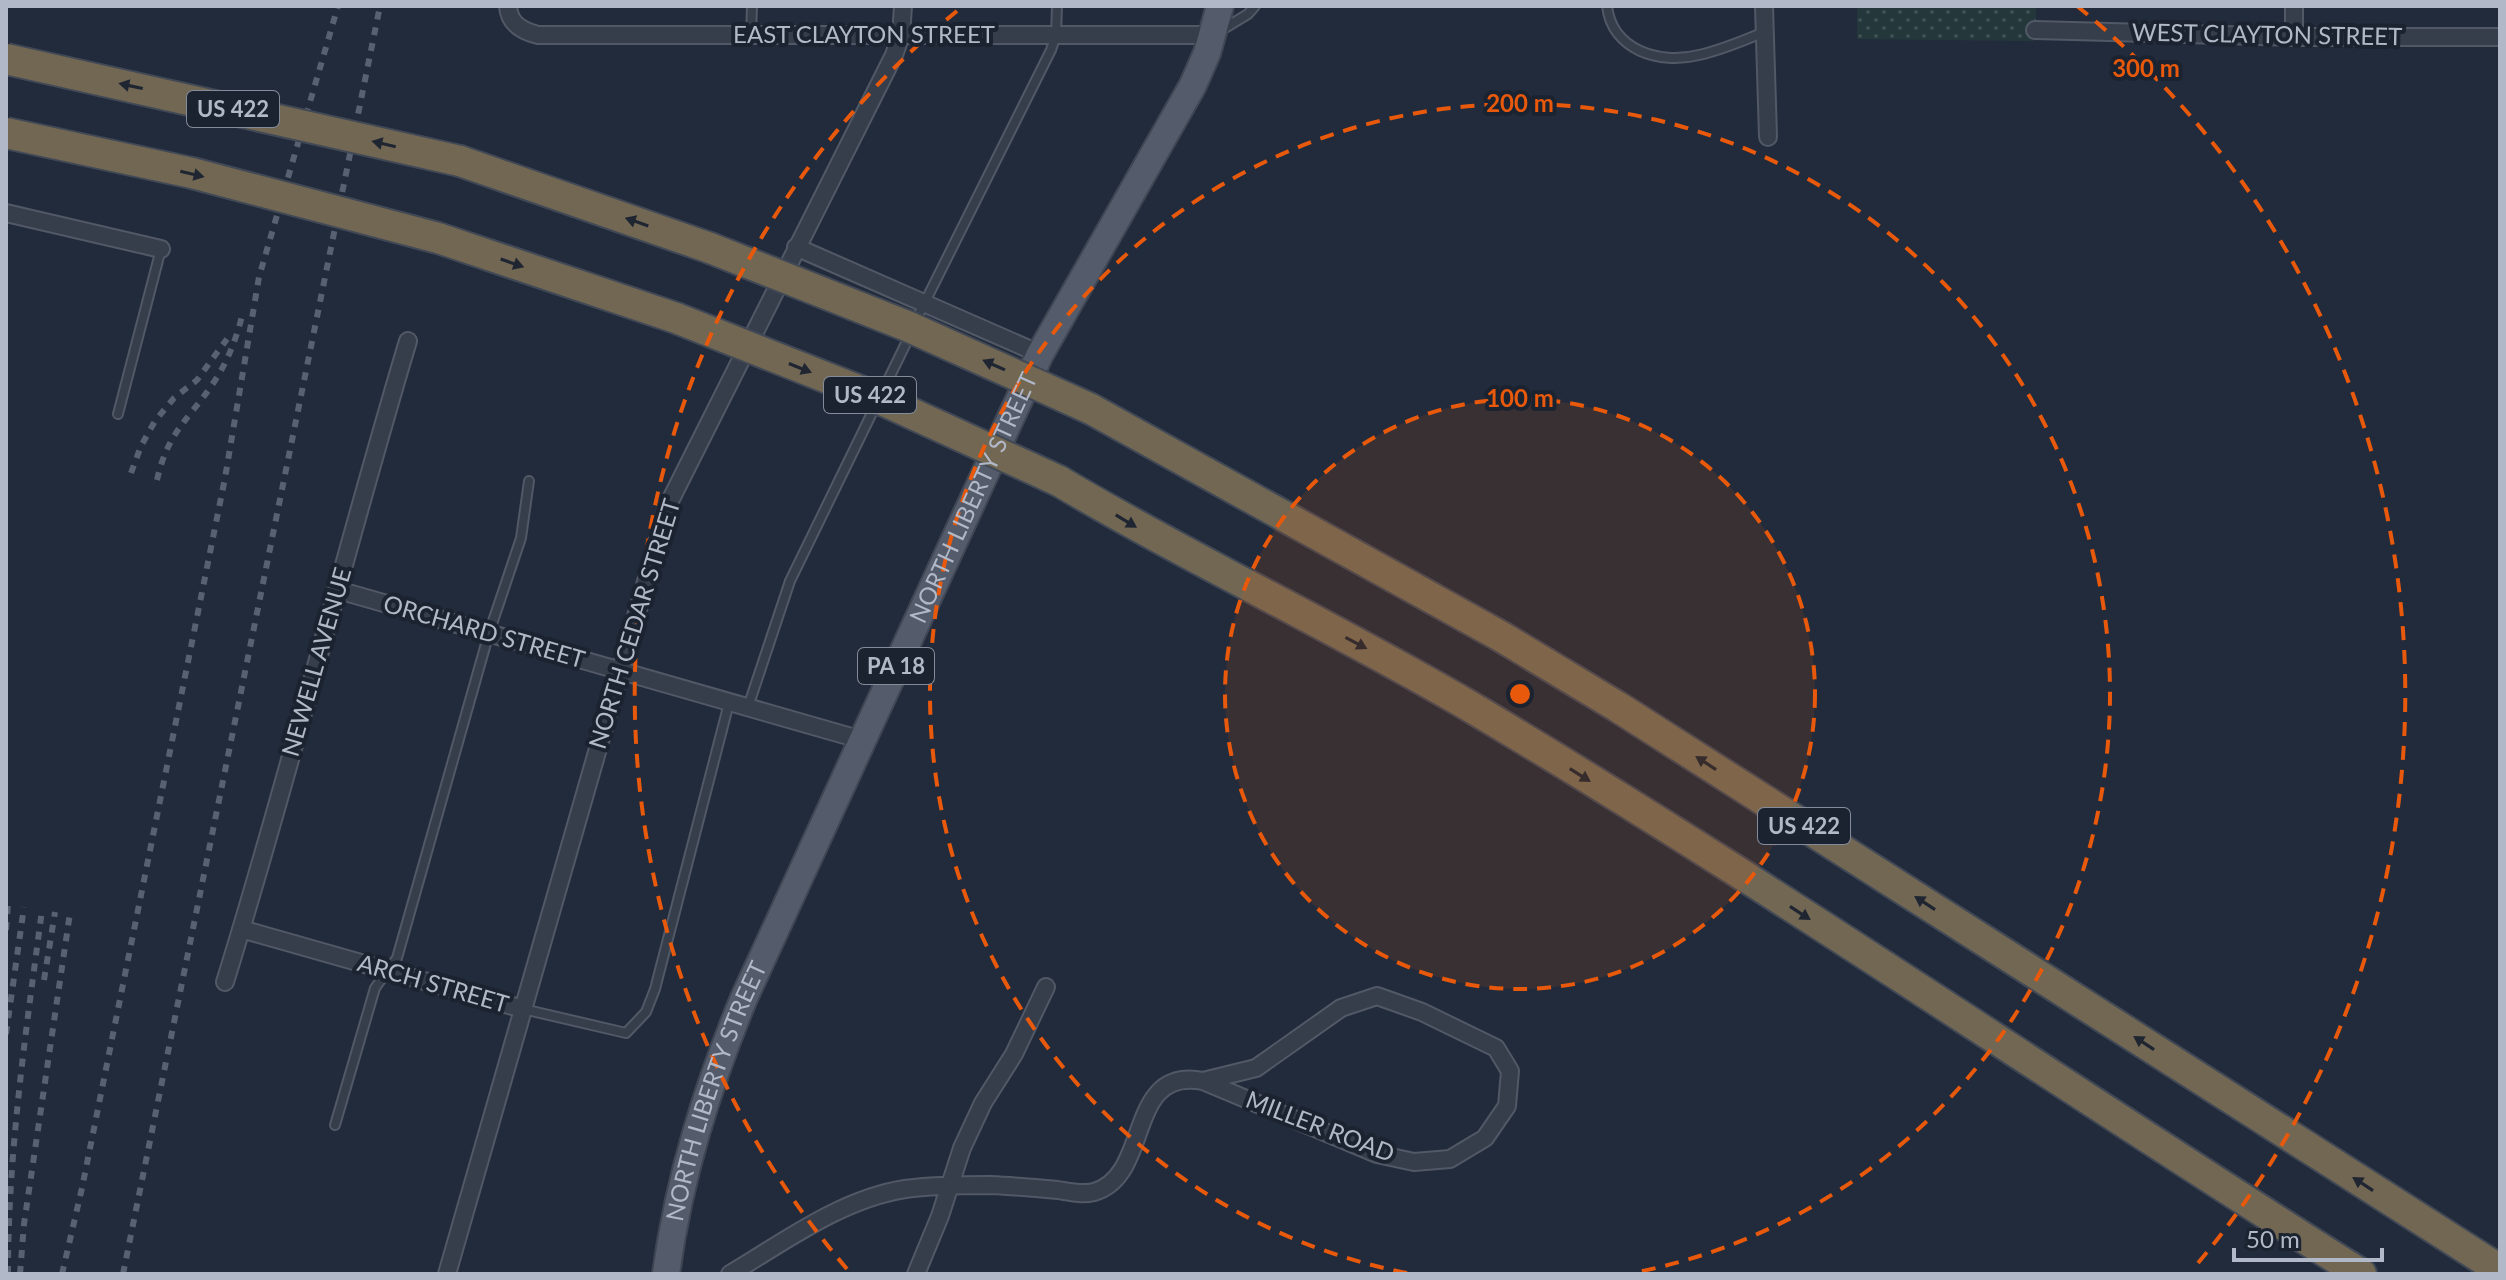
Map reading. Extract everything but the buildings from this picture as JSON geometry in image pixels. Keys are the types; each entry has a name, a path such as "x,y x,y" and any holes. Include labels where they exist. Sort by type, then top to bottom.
{"highway":[{"name":"US 422","path":"6,59 460,161 710,248 907,326 1091,409 1453,609 1618,707 2500,1270"},
{"name":"US 422","path":"6,133 192,173 438,238 676,318 878,398 1059,481 1144,532 1325,625 1475,709 1774,896 2361,1274"}],"main road":[{"name":"NORTH LIBERTY STREET","path":"666,1274 683,1175 724,1047 1040,354 1193,85 1213,35 1220,6"}],"street":[{"name":"EAST CLAYTON STREET","path":"508,6 510,19 516,26 538,35 1213,35"},
{"name":"NORTH CEDAR STREET","path":"447,1274 668,505 894,55 901,35 903,6"},
{"path":"1764,6 1768,137"},
{"path":"2294,6 2294,37"},
{"name":"WEST CLAYTON STREET","path":"2035,30 2294,37 2500,37"},
{"path":"6,213 161,249"},
{"path":"796,247 1040,354"},
{"name":"NEWELL AVENUE","path":"225,982 408,341"},
{"name":"ORCHARD STREET","path":"338,590 862,740"},
{"name":"ARCH STREET","path":"241,929 523,1009"},
{"path":"916,1274 962,1148 983,1103 1014,1054 1046,987"},
{"name":"MILLER ROAD","path":"730,1274 841,1210 872,1197 905,1189 992,1185 1083,1194 1103,1188 1123,1172 1148,1105 1174,1082 1189,1078 1203,1081 1377,1154 1414,1162 1450,1159 1485,1138 1507,1106 1510,1071 1496,1048 1422,1012 1377,996 1341,1008 1256,1068 1203,1081"}],"lane":[{"path":"751,35 752,6"},
{"path":"748,707 790,581 1051,50 1056,35 1057,6"},
{"path":"1213,35 1248,14 1255,6"},
{"path":"1607,6 1612,28 1630,48 1672,57 1697,56 1764,32"},
{"path":"118,414 161,249"},
{"path":"335,1125 375,988 397,958 489,633 521,538 529,481"},
{"name":"ARCH STREET","path":"523,1009 626,1033 646,1012 655,989 730,702"}],"green space":[{"path":"1857,6 2036,6 2035,41 1857,39"}],"railway":[{"path":"62,1274 225,478 259,277 338,6"},
{"path":"123,1274 380,6"},
{"path":"157,480 173,438 224,366 243,312"},
{"path":"131,473 155,421 174,398 197,380 227,339"},
{"path":"6,930 8,903"},
{"path":"6,1034 24,907"},
{"path":"8,1274 15,1137 42,910"},
{"path":"44,980 55,912"},
{"path":"20,1274 24,1224 70,913"}]}
